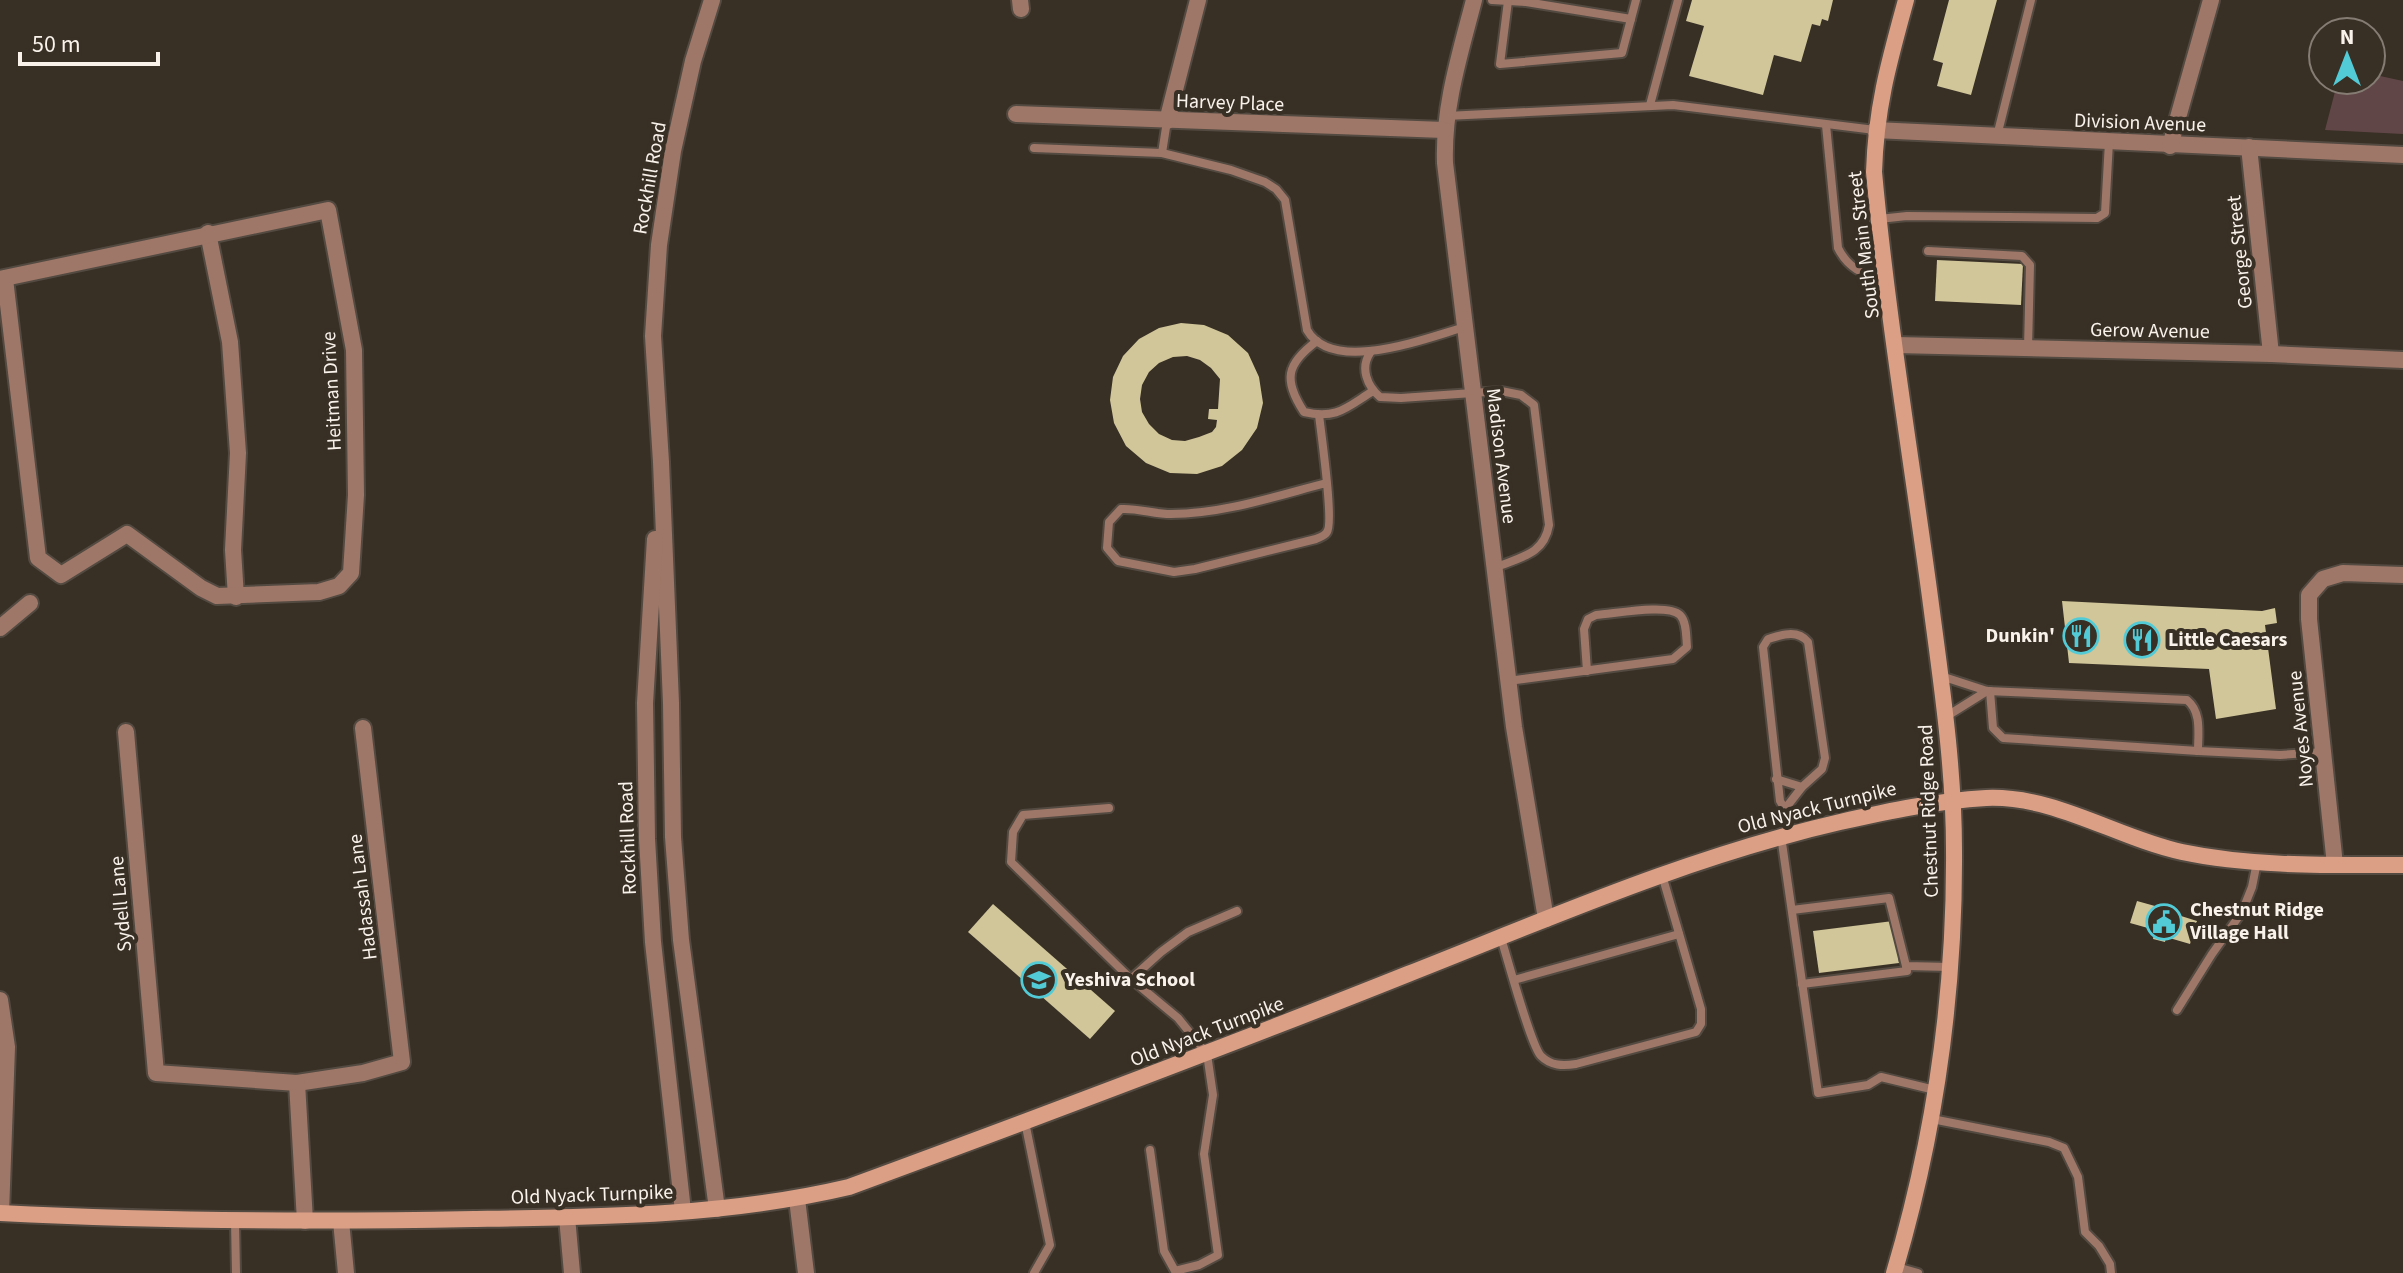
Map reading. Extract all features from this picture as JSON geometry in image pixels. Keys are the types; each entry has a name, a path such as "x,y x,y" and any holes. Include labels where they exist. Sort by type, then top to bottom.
{"street":[{"name":"Rockhill Road","path":"712,0 693,61 673,151 659,245 653,336 661,462 675,866 681,940 717,1209"},
{"path":"1167,121 1198,0"},
{"name":"Madison Avenue","path":"1474,0 1445,123 1445,163 1508,681 1546,919"},
{"name":"South Main Street","path":"1896,345 1874,172 1875,130 1881,88 1906,0"},
{"path":"2170,146 2211,0"},
{"name":"Harvey Place","path":"1016,114 1167,121 1445,123"},
{"name":"Division Avenue","path":"1875,130 2403,155"},
{"name":"George Street","path":"2249,147 2271,354"},
{"name":"Heitman Drive","path":"328,210 354,350 356,495 351,573 339,586 319,592 236,597 217,596 201,588 127,534 61,575 38,558 2,279 328,210"},
{"path":"208,233 230,342 238,453 233,550 236,597"},
{"name":"Gerow Avenue","path":"1896,345 2403,360"},
{"name":"Chestnut Ridge Road","path":"1895,1270 1932,1119 1952,967 1952,800 1946,717 1896,345"},
{"name":"Rockhill Road","path":"661,462 645,703 647,839 653,942 683,1211"},
{"name":"Noyes Avenue","path":"2335,865 2309,595 2323,579 2343,573 2403,575"},
{"path":"0,628 30,603"},
{"name":"Hadassah Lane","path":"297,1083 363,1073 402,1062 363,728"},
{"name":"Sydell Lane","path":"126,732 156,1073 297,1083"},
{"name":"Old Nyack Turnpike","path":"0,1213 235,1221 341,1221 567,1217 717,1209 797,1199 849,1187 1025,1122 1734,849 1786,834 1952,800 1992,798 2018,801 2062,811 2178,851 2225,859 2403,865"},
{"path":"0,1000 7,1047 0,1213"},
{"path":"297,1083 305,1221"},
{"path":"797,1199 806,1273"},
{"path":"567,1217 572,1273"},
{"path":"341,1221 346,1273"}],"lane":[{"path":"1492,0 1526,1 1631,19"},
{"path":"1508,1 1500,64 1622,53 1636,0"},
{"path":"1650,105 1678,0"},
{"path":"1996,137 2031,0"},
{"path":"1445,123 1650,105 1705,108 1875,130"},
{"path":"1162,153 1167,121"},
{"path":"1826,125 1838,248 1845,261 1860,272 1887,277"},
{"path":"1879,219 1907,216 2097,218 2105,213 2109,142"},
{"path":"1034,148 1162,153 1231,170 1276,189 1285,200 1307,330 1317,341 1344,350 1370,353 1465,327"},
{"path":"1928,251 2022,256 2030,265 2028,348"},
{"path":"1317,341 1300,354 1292,369 1291,391 1304,412 1319,415 1347,409 1376,394 1501,391 1521,395 1534,405 1548,510 1546,541 1534,552 1494,568"},
{"path":"1370,353 1366,358 1367,382 1376,394"},
{"path":"1319,415 1326,483 1330,523 1327,532 1316,539 1174,572 1118,561 1107,548 1109,522 1121,509 1171,514 1200,511 1248,503 1326,483"},
{"path":"1508,681 1587,671 1673,659 1687,647 1684,620 1678,612 1666,609 1596,615 1588,619 1584,629 1587,671"},
{"path":"1785,809 1802,787 1822,769 1825,758 1808,642 1802,636 1787,633 1768,639 1763,647 1776,779 1780,801 1785,809 1792,910 1818,1093 1868,1085 1881,1077 1935,1090"},
{"path":"1941,676 1989,691 2187,700 2193,705 2197,716 2198,751"},
{"path":"1946,717 1989,691"},
{"path":"1989,691 1993,728 2003,738 2280,755 2323,752"},
{"path":"1776,779 1802,787"},
{"path":"1109,808 1023,815 1013,832 1011,862 1131,979 1178,1018 1207,1054 1213,1095 1204,1154 1218,1255 1199,1265 1175,1271 1164,1251 1150,1150"},
{"path":"2177,1010 2242,912 2252,887 2257,861"},
{"path":"1501,937 1537,1051 1553,1064 1576,1064 1696,1032 1701,1024 1701,1009 1662,875"},
{"path":"1792,910 1889,898 1907,971 1802,984"},
{"path":"1131,979 1188,932 1237,911"},
{"path":"1514,980 1679,934"},
{"path":"1906,966 1952,967"},
{"path":"1932,1119 2049,1142 2064,1148 2078,1177 2080,1212 2085,1232 2099,1246 2110,1264 2111,1273"},
{"path":"1025,1122 1050,1245 1034,1273"},
{"path":"235,1221 236,1273"},
{"path":"1895,1270 1918,1273"}],"shaded area":[{"path":"2387,78 2403,81 2403,134 2325,130 2334,96 2387,96"}],"building":[{"path":"1692,0 1833,0 1828,21 1822,19 1820,26 1812,24 1801,62 1774,55 1763,95 1689,76 1704,26 1686,21"},
{"path":"1949,0 1997,0 1971,95 1937,86 1943,63 1933,60"},
{"path":"1937,260 2023,264 2021,305 1935,301"},
{"path":"1181,323 1204,325 1228,335 1248,353 1259,377 1263,403 1257,428 1242,450 1222,466 1197,474 1170,473 1146,463 1126,446 1114,423 1110,400 1113,377 1123,356 1139,339 1159,328","holes":["1187,356 1200,360 1220,379 1218,409 1209,409 1208,419 1217,420 1216,427 1199,437 1185,441 1172,440 1159,434 1142,412 1142,385 1149,372 1159,363 1173,357"]},
{"path":"2062,601 2262,611 2275,608 2277,623 2265,625 2276,709 2216,719 2209,669 2069,663"},
{"name":"Chestnut Ridge Village Hall","path":"2137,901 2155,906 2153,914 2160,916 2162,910 2197,921 2190,944 2166,937 2165,942 2153,939 2155,930 2130,923"},
{"path":"993,904 1115,1011 1090,1039 968,932"},
{"path":"1893,921 1899,963 1819,973 1813,931"}],"place":[{"name":"Dunkin'","path":"2081,636"},
{"name":"Little Caesars","path":"2142,640"},
{"name":"Chestnut Ridge Village Hall","path":"2164,922"},
{"name":"Yeshiva School","path":"1039,980"}]}
